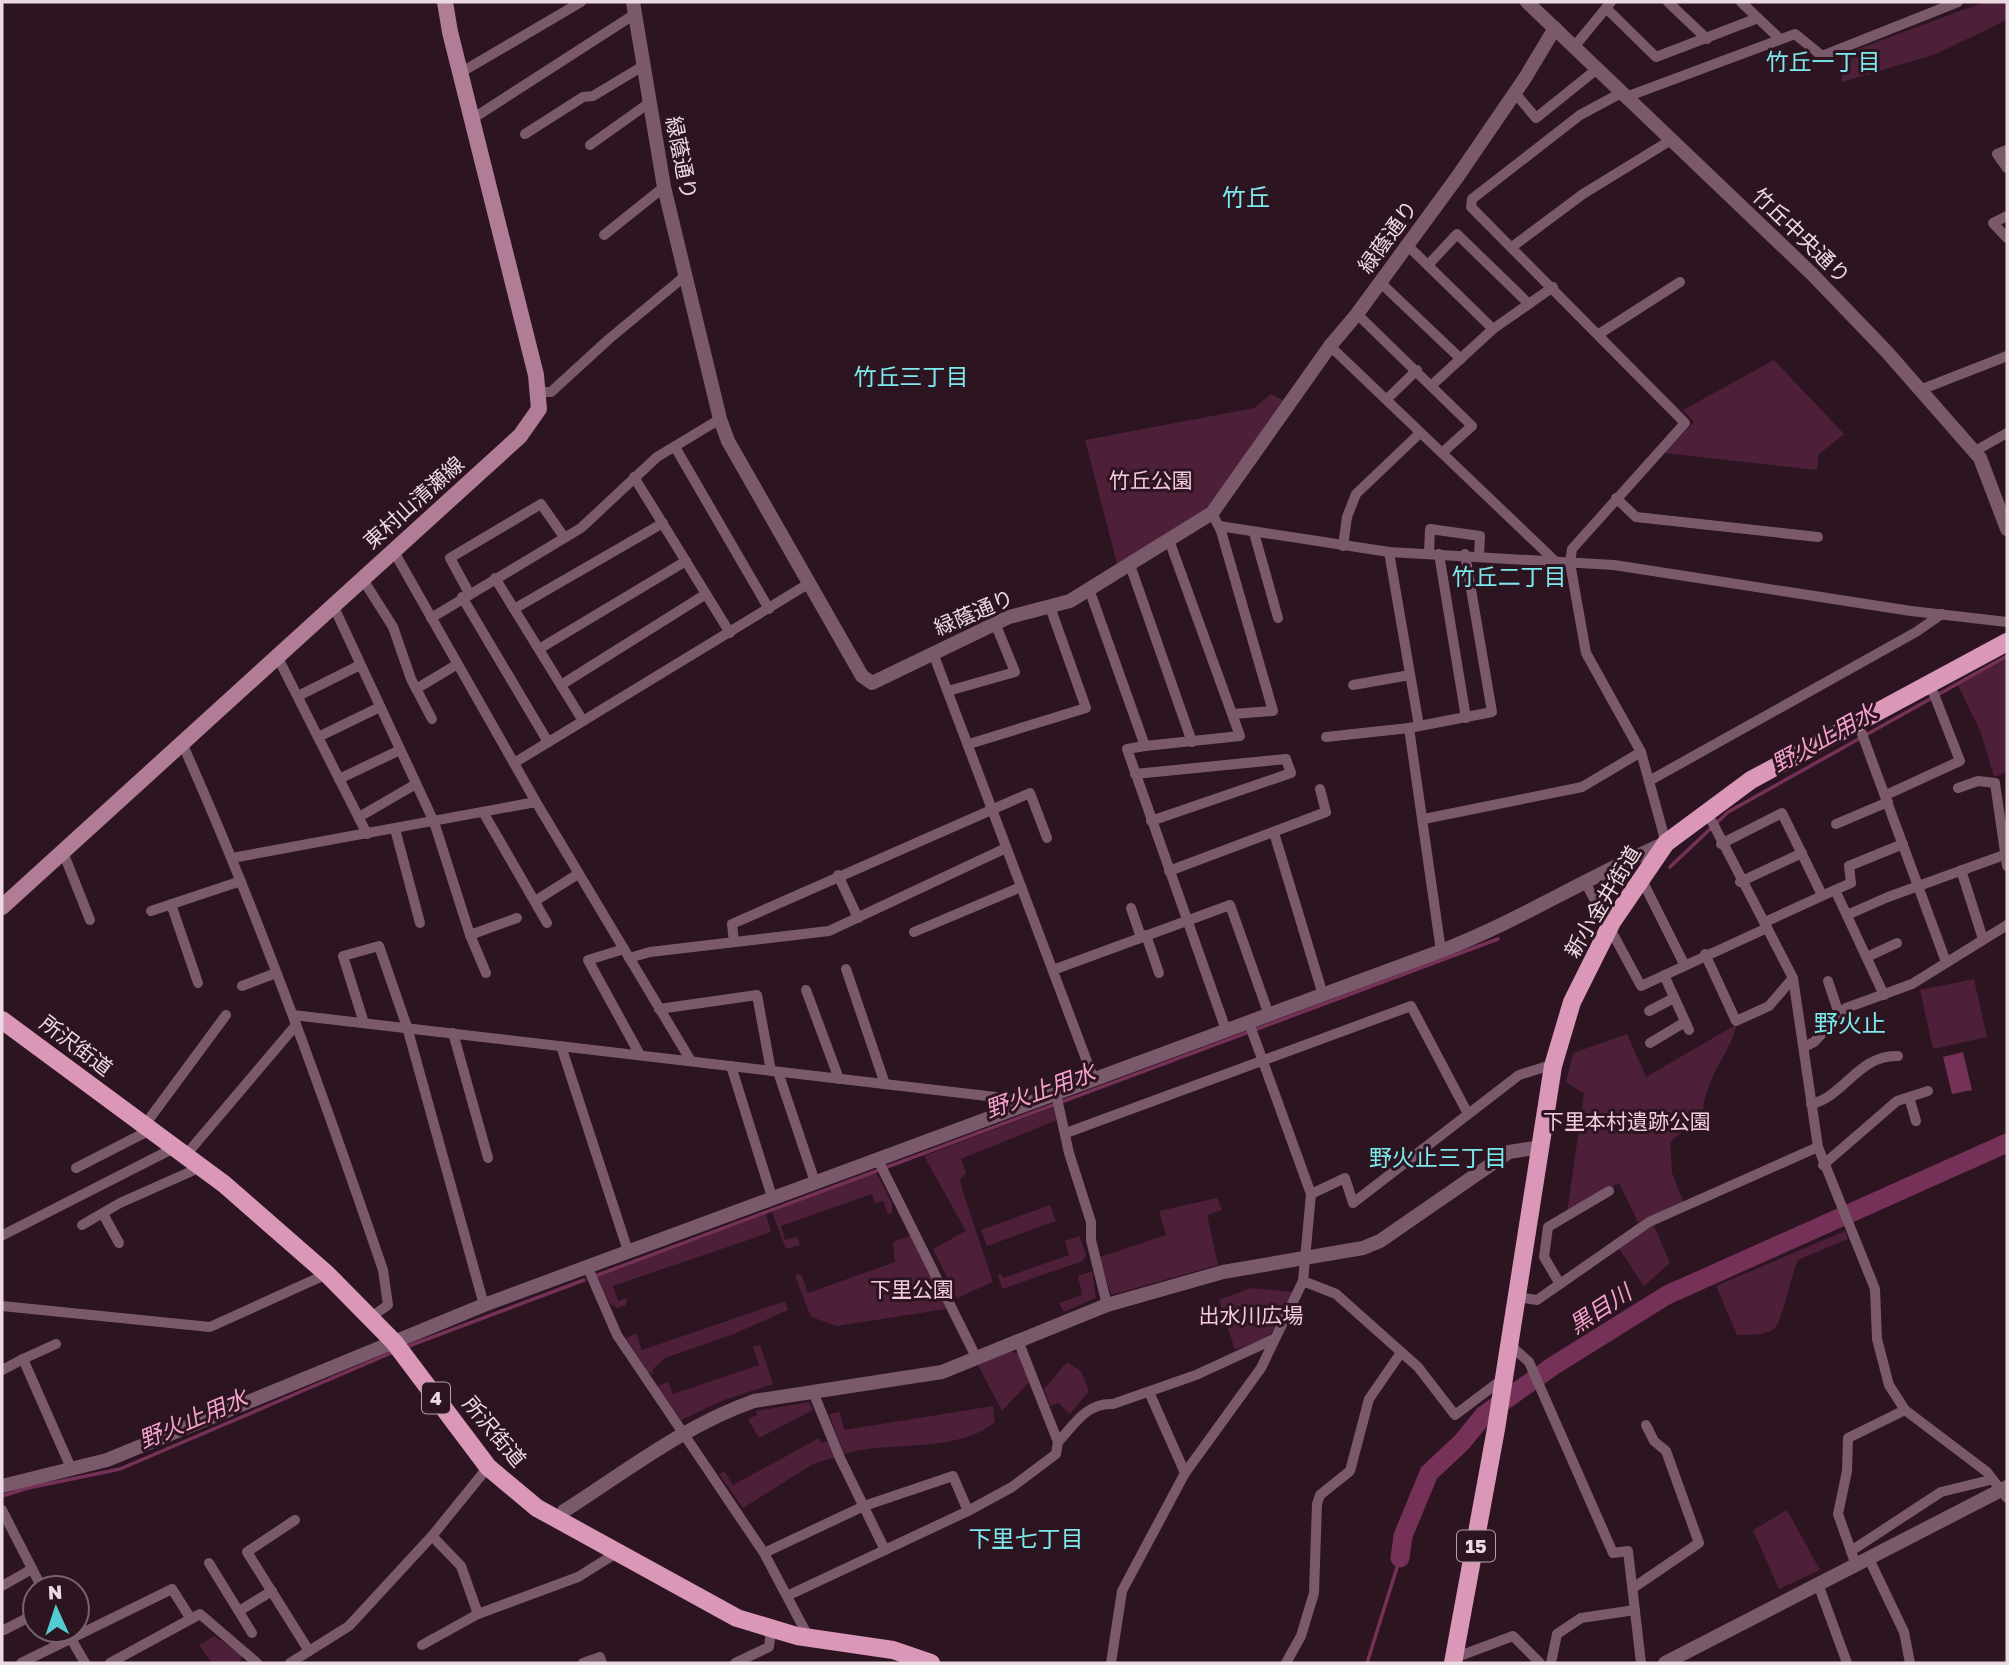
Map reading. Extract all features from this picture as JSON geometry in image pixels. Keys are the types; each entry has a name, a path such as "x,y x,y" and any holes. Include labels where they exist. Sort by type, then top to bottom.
{"main road":[{"path":"445,2 460,73 540,392"},
{"name":"東村山清瀬線","path":"2,906 520,436 539,409 540,392"},
{"name":"新小金井街道","path":"1454,1661 1496,1429 1554,1064 1572,1002 1609,928 1666,843 1711,821 1751,780 1861,732 1933,692 2007,642"},
{"name":"所沢街道","path":"2,1020 201,1167 327,1274 394,1342 488,1467 514,1492 557,1521 737,1618 771,1630 893,1650 932,1663"}],"street":[{"path":"460,73 581,2"},
{"name":"竹丘中央通り","path":"1527,2 1812,274 1920,390 1975,451 1986,469 2007,529"},
{"path":"1668,2 1707,39"},
{"path":"1741,2 1780,39"},
{"path":"2,1486 107,1460 484,1305 587,1266 815,1181 881,1165 1030,1105 1057,1099 1094,1080 1226,1030 1251,1028 1269,1015 1514,921 1666,843 1641,752 1586,653 1570,563 1572,549 1685,423 1471,207 1472,199 1580,115 1623,95 1794,34 1822,56 1958,2"},
{"path":"1574,47 1608,5 1656,57 1758,18"},
{"path":"472,119 634,8"},
{"name":"緑蔭通り","path":"634,8 664,187 720,419 728,440 808,584 866,681 879,681 995,623 1070,601 1169,540 1215,520 1330,346 1381,283 1406,244 1458,176 1515,93 1555,28"},
{"path":"525,134 583,97 593,96 643,66"},
{"path":"1515,93 1536,118 1597,69"},
{"path":"590,145 649,103"},
{"path":"1512,247 1583,194 1671,140"},
{"path":"2007,150 1997,154 2007,167"},
{"path":"604,236 664,187"},
{"path":"2007,216 1993,223 2007,238"},
{"path":"1427,265 1457,234 1529,304"},
{"path":"1406,244 1493,329"},
{"path":"540,392 551,392 609,339 685,276"},
{"path":"1599,334 1680,282"},
{"path":"1381,283 1461,359"},
{"path":"1432,385 1493,329 1553,287"},
{"path":"1357,314 1472,426 1443,452"},
{"path":"1330,346 1555,561"},
{"path":"1920,390 2007,356"},
{"path":"1387,399 1417,370"},
{"path":"431,618 581,528 657,457 720,419"},
{"path":"1343,546 1348,517 1356,494 1420,433"},
{"path":"1975,451 2007,433"},
{"path":"675,447 769,608"},
{"path":"634,477 730,633"},
{"path":"1616,498 1636,517 1818,537"},
{"path":"548,742 466,595 450,558 541,504 564,537"},
{"path":"1215,520 1254,533 1389,552 1465,554 1614,565 2007,622"},
{"path":"1215,520 1273,711 1233,714"},
{"path":"514,609 663,523"},
{"path":"1466,718 1430,529 1480,536 1479,556"},
{"path":"1254,533 1278,618"},
{"path":"1169,540 1240,736 1127,749 1226,1030"},
{"path":"393,550 456,665 691,1061"},
{"path":"1389,552 1410,675 1424,819 1441,951"},
{"path":"1326,737 1414,727 1492,712 1465,554"},
{"path":"539,649 686,561"},
{"path":"1129,565 1192,743"},
{"path":"495,578 583,721"},
{"path":"362,579 393,627 416,689 432,719"},
{"path":"514,763 808,584"},
{"path":"1090,589 1145,746"},
{"path":"561,685 706,594"},
{"path":"333,605 434,822 470,935 486,973"},
{"path":"969,744 1086,708 1051,607"},
{"path":"1649,781 1916,632 1942,614"},
{"path":"947,691 1014,672 995,623"},
{"path":"933,653 1094,1080"},
{"path":"277,656 367,834"},
{"path":"298,696 360,665"},
{"path":"416,689 456,665"},
{"path":"1353,685 1410,675"},
{"path":"1836,824 1960,761 1933,692"},
{"path":"318,737 380,707"},
{"path":"1861,732 1946,962"},
{"path":"182,743 232,858 295,1020 383,1270 388,1305 371,1317"},
{"path":"339,779 400,750"},
{"path":"1424,819 1581,787 1641,752"},
{"path":"1135,774 1286,759 1291,773 1151,821"},
{"path":"1958,788 1978,780 1995,783 2007,777"},
{"path":"1847,915 1961,870 2006,860 1995,783"},
{"path":"359,817 416,784"},
{"path":"1169,871 1326,813 1320,789"},
{"path":"734,942 732,924 838,875 1030,793 1047,838"},
{"path":"232,858 536,802"},
{"path":"483,812 547,923"},
{"path":"1721,844 1782,813 1821,893"},
{"path":"1665,1663 2006,1492 1990,1479 1987,1472 1905,1410 1889,1385 1877,1339 1875,1289 1818,1147 1793,978 1740,882 1711,821"},
{"path":"395,829 420,923"},
{"path":"1274,833 1323,995"},
{"path":"1585,883 1641,986 1766,925 1821,893 1850,883 1849,866 1903,844"},
{"path":"640,1055 588,960 829,931 1006,848"},
{"path":"63,852 90,920"},
{"path":"1740,882 1802,853"},
{"path":"1961,870 1983,939"},
{"path":"535,901 578,874"},
{"path":"838,875 858,918"},
{"path":"1642,880 1684,964"},
{"path":"151,911 241,881"},
{"path":"914,932 1021,887"},
{"path":"1835,890 1884,995"},
{"path":"171,904 198,983"},
{"path":"1053,970 1230,905 1269,1015"},
{"path":"1131,908 1159,973"},
{"path":"470,935 517,918"},
{"path":"1804,1047 1814,1042 1846,1008 1912,984 2007,925"},
{"path":"1867,957 1897,943"},
{"path":"364,1023 343,956 379,946 407,1027 484,1305"},
{"path":"1705,954 1736,1021 1769,1006 1793,978"},
{"path":"846,969 885,1084"},
{"path":"242,986 276,973"},
{"path":"1650,1043 1687,1026 1664,975"},
{"path":"1828,981 1839,1014"},
{"path":"807,990 839,1079"},
{"path":"659,1009 757,995 775,1071 815,1181"},
{"path":"1650,1012 1674,998"},
{"path":"1066,1133 1412,1006 1466,1112"},
{"path":"76,1168 147,1128 226,1015"},
{"path":"295,1020 407,1027 1013,1099 1030,1105"},
{"path":"3,1236 180,1152 295,1020"},
{"path":"1111,1663 1122,1591 1185,1472 1241,1400 1261,1368 1303,1281 1303,1257 1311,1194 1251,1028"},
{"path":"453,1033 488,1158"},
{"path":"561,1046 628,1251"},
{"path":"1811,1104 1822,1102 1862,1066 1898,1056"},
{"path":"1311,1194 1345,1178 1353,1203 1466,1112 1519,1075 1554,1064"},
{"path":"731,1066 772,1197"},
{"path":"1823,1165 1897,1101 1928,1091"},
{"path":"1909,1097 1916,1121"},
{"path":"1057,1099 1091,1222 1091,1240 1107,1305"},
{"path":"557,1521 564,1511 683,1435 711,1418 754,1401 942,1372 1019,1343 1107,1305 1223,1272 1363,1248 1380,1241 1509,1152 1541,1147"},
{"path":"1517,1297 1537,1300 1648,1222 1818,1147"},
{"path":"881,1165 977,1359"},
{"path":"82,1225 201,1167"},
{"path":"1560,1284 1544,1258 1548,1227 1609,1191"},
{"path":"103,1214 119,1244"},
{"path":"587,1266 617,1335 764,1553 789,1594 810,1638"},
{"path":"3,1308 210,1327 327,1274"},
{"path":"1303,1281 1336,1294 1400,1354 1418,1367 1455,1415 1503,1382"},
{"path":"1058,1442 1089,1409 1196,1375 1274,1339"},
{"path":"789,1594 968,1511 1012,1487 1056,1454 1058,1442 1019,1343"},
{"path":"2,1370 56,1344"},
{"path":"1510,1345 1529,1362 1613,1553 1628,1551 1640,1663"},
{"path":"1286,1663 1305,1625 1314,1593 1314,1532 1320,1495 1350,1471 1368,1399 1400,1354"},
{"path":"23,1359 71,1468"},
{"path":"813,1392 886,1550"},
{"path":"1149,1392 1185,1472"},
{"path":"1905,1410 1848,1438 1847,1471 1838,1514 1851,1551 1863,1562 1904,1632 1910,1663"},
{"path":"1633,1588 1699,1543 1666,1451 1654,1441 1646,1425"},
{"path":"290,1663 349,1626 432,1536 488,1467"},
{"path":"764,1553 864,1506 953,1476 968,1511"},
{"path":"1851,1551 1941,1492 1990,1479"},
{"path":"2,1510 35,1574"},
{"path":"295,1520 247,1552 309,1651"},
{"path":"432,1536 460,1566 478,1614"},
{"path":"422,1645 478,1614 578,1577 618,1552"},
{"path":"209,1563 251,1633"},
{"path":"2,1586 32,1569"},
{"path":"1818,1584 1847,1663"},
{"path":"91,1624 172,1588 191,1619"},
{"path":"239,1611 272,1591"},
{"path":"1551,1663 1557,1634 1573,1623 1581,1618 1634,1610"},
{"path":"110,1663 200,1614 256,1663"},
{"path":"4,1630 21,1621"},
{"path":"735,1663 769,1647 771,1630"},
{"path":"1454,1661 1513,1636 1540,1663"},
{"path":"21,1663 52,1644"},
{"path":"75,1644 85,1663"},
{"path":"583,1663 600,1657 602,1663"}],"green space":[{"path":"1984,2 2007,2 2007,20 1936,54 1842,82 1842,55"},
{"path":"1774,360 1844,434 1819,454 1817,470 1664,453 1694,422 1683,410"},
{"name":"竹丘公園","path":"1271,394 1283,400 1206,511 1117,564 1085,440 1254,408"},
{"path":"2007,658 2007,772 1994,777 1981,733 1958,685"},
{"path":"1974,979 1987,1037 1933,1049 1920,990"},
{"name":"下里本村遺跡公園","path":"1737,1024 1711,1080 1703,1116 1670,1142 1672,1173 1684,1203 1638,1222 1619,1183 1567,1213 1584,1094 1566,1082 1573,1053 1627,1034 1646,1077"},
{"path":"1054,1107 1057,1120 961,1159 966,1173 960,1179 962,1189 993,1282 957,1298 933,1249 966,1231 924,1156"},
{"path":"876,1172 892,1203 892,1212 888,1214 883,1201 875,1203 872,1194 781,1226 785,1240 797,1237 800,1245 786,1249 772,1212"},
{"path":"1217,1198 1222,1210 1207,1215 1218,1265 1111,1295 1100,1257 1166,1235 1159,1211"},
{"path":"1050,1205 1056,1221 987,1246 981,1230"},
{"path":"766,1214 771,1232 613,1286 618,1301 627,1298 626,1305 618,1308 610,1304 597,1277"},
{"path":"1653,1223 1670,1263 1644,1286 1618,1247"},
{"path":"1845,1231 1848,1239 1798,1260 1775,1328 1762,1334 1737,1335 1716,1286"},
{"name":"下里公園","path":"912,1235 946,1309 837,1326 811,1317 795,1276 801,1274 808,1293 895,1262 893,1242"},
{"path":"1079,1236 1086,1254 1083,1261 1002,1289 998,1275 1001,1274 1003,1278 1069,1255 1065,1241"},
{"path":"1092,1271 1096,1298 1064,1312 1059,1303 1082,1295 1078,1276"},
{"name":"出水川広場","path":"1251,1288 1295,1292 1269,1337 1235,1350 1219,1300"},
{"path":"785,1301 788,1310 734,1334 665,1358 652,1370 654,1374 648,1372 626,1338 636,1333 642,1350"},
{"path":"760,1345 773,1384 724,1400 681,1420 657,1386 668,1382 673,1394 759,1365 753,1347"},
{"path":"1011,1352 1018,1353 1031,1380 1002,1411 978,1365"},
{"path":"1067,1362 1081,1371 1089,1391 1070,1414 1058,1403 1050,1406 1044,1389"},
{"path":"809,1402 813,1410 759,1438 748,1419 757,1415 756,1411"},
{"path":"993,1406 995,1422 962,1439 844,1454 829,1414 840,1412 844,1430"},
{"path":"819,1438 821,1443 827,1441 836,1457 813,1464 743,1508 719,1474 724,1471 733,1485"},
{"path":"1787,1510 1820,1570 1779,1589 1753,1530"},
{"path":"214,1636 242,1654 241,1660 237,1663 212,1663 199,1645"}],"shaded area":[{"path":"1963,1052 1972,1090 1952,1094 1943,1057"}],"waterway":[{"name":"野火止用水","path":"1670,867 1728,812 2007,656"},
{"name":"野火止用水","path":"595,1276 1498,939"},
{"name":"黒目川","path":"1400,1558 1403,1536 1429,1473 1462,1442 1484,1415 1553,1366 1667,1295 2007,1143"},
{"name":"野火止用水","path":"406,1347 584,1280"},
{"name":"野火止用水","path":"2,1496 120,1469 391,1353"},
{"name":"黒目川","path":"1367,1663 1400,1558"}],"district":[{"name":"竹丘一丁目","path":"1823,62"},
{"name":"竹丘","path":"1246,198"},
{"name":"竹丘三丁目","path":"911,377"},
{"name":"竹丘二丁目","path":"1509,577"},
{"name":"野火止","path":"1850,1024"},
{"name":"野火止三丁目","path":"1438,1158"},
{"name":"下里七丁目","path":"1026,1539"}]}
